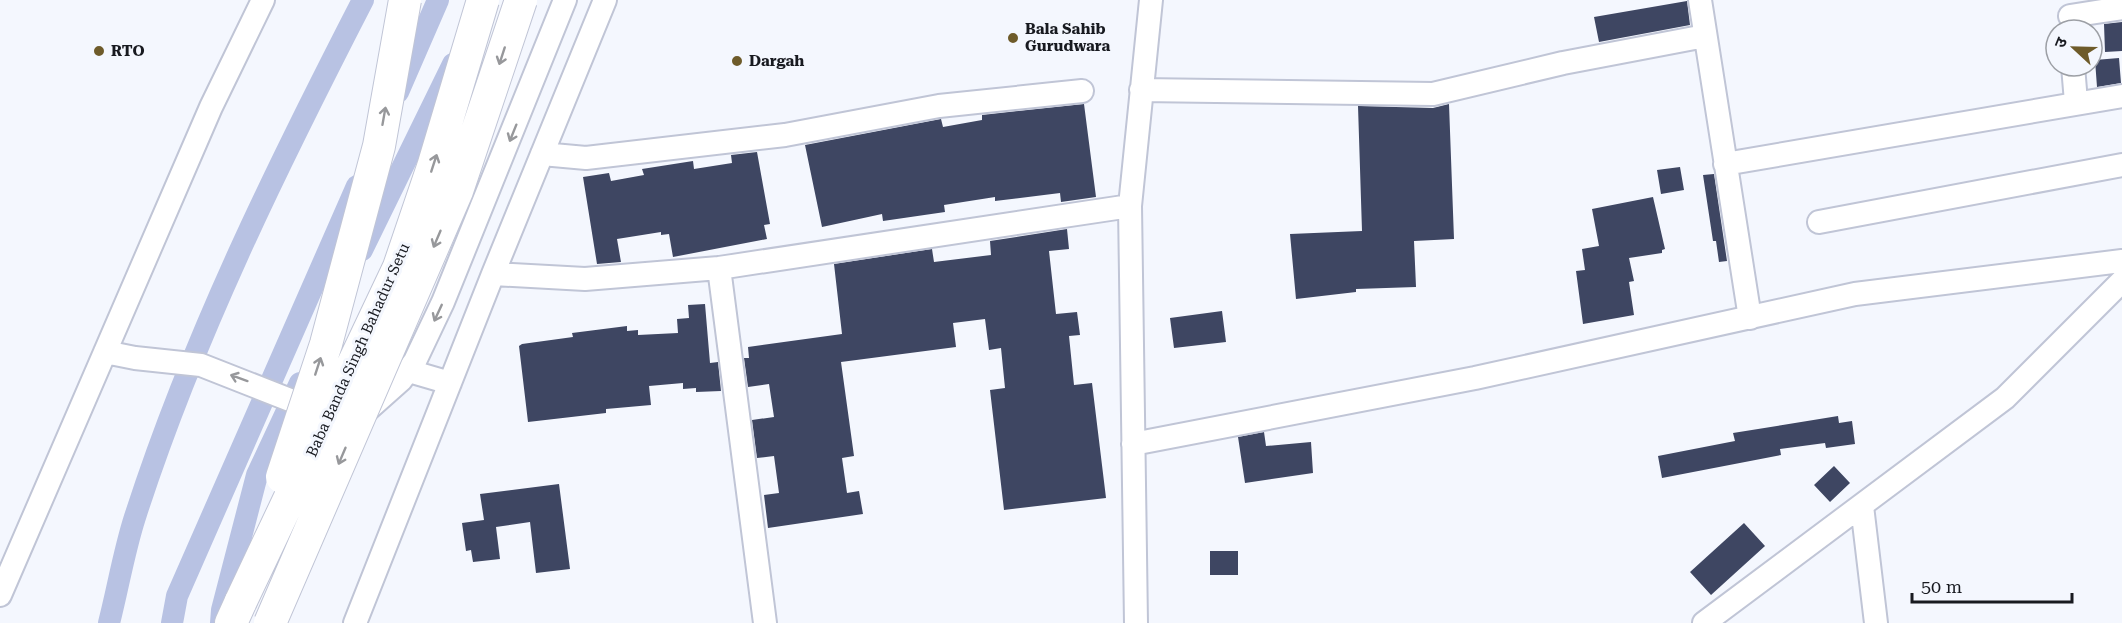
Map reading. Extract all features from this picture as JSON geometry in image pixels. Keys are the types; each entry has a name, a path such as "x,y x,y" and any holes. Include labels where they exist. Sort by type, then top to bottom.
{"highway":[{"path":"236,612 332,322 379,146 405,0"},
{"name":"Baba Banda Singh Bahadur Setu","path":"236,612 399,267 433,167 483,0"},
{"name":"Baba Banda Singh Bahadur Setu","path":"270,623 457,191 521,0"}],"street":[{"path":"3,582 211,107 263,0"},
{"path":"105,352 135,358 201,365 351,425 409,371 443,302 565,0"},
{"path":"355,623 493,274 605,0"},
{"path":"1136,623 1130,206 1151,0"},
{"path":"1700,0 1750,318"},
{"path":"2069,15 2122,8"},
{"path":"1141,90 1433,94 1563,63 1705,36"},
{"path":"2074,78 2076,102"},
{"path":"542,154 586,158 785,135 939,106 1082,91"},
{"path":"1725,164 2076,102 2122,96"},
{"path":"1820,222 2122,165"},
{"path":"493,274 585,279 719,268 1130,206"},
{"path":"1133,444 1475,378 1855,294 2122,261"},
{"path":"719,268 765,623"},
{"path":"1704,623 2006,398 2122,281"},
{"path":"409,371 450,383"},
{"path":"1862,506 1876,623"}],"building":[{"path":"1687,1 1690,25 1599,42 1594,17"},
{"path":"2122,22 2122,51 2105,52 2104,24"},
{"path":"2119,58 2121,83 2097,87 2096,78 2104,78 2104,59"},
{"path":"1084,104 1096,197 1061,202 1060,193 995,201 995,197 944,205 945,212 883,221 882,214 822,227 805,145 941,119 943,127 982,120 982,115"},
{"path":"1449,104 1454,239 1414,241 1416,287 1356,289 1356,292 1296,299 1290,234 1362,231 1358,106 1433,108"},
{"path":"757,152 770,224 764,225 767,239 673,257 669,234 661,235 661,232 617,239 621,262 597,264 583,177 609,173 611,181 644,175 642,169 693,161 694,169 732,163 731,155"},
{"path":"1680,167 1684,190 1661,194 1657,170"},
{"path":"1714,174 1727,261 1719,262 1716,241 1713,241 1703,175"},
{"path":"1653,197 1665,249 1662,253 1629,258 1634,281 1629,282 1634,315 1583,324 1576,271 1585,270 1582,249 1599,246 1592,209"},
{"path":"1067,229 1069,249 1049,251 1056,314 1077,312 1080,335 1069,336 1074,385 1092,383 1106,498 1004,510 990,390 1005,388 1001,348 989,350 985,319 953,323 956,347 841,362 854,456 842,458 847,493 859,491 863,514 768,528 764,495 779,493 774,456 757,458 752,420 774,417 769,384 748,387 744,358 749,358 748,347 842,334 834,264 932,249 934,262 991,255 990,241"},
{"path":"705,304 710,363 718,362 721,391 696,392 696,388 683,389 683,383 649,386 651,405 606,409 606,413 528,422 519,346 522,344 573,337 572,333 627,326 627,331 638,330 638,335 678,333 677,319 689,318 688,305"},
{"path":"1222,311 1226,342 1174,348 1170,318"},
{"path":"1838,416 1839,423 1852,421 1855,444 1826,448 1825,443 1780,449 1781,455 1662,478 1658,456 1735,441 1733,433"},
{"path":"1264,432 1266,446 1311,442 1313,473 1245,483 1238,437"},
{"path":"1834,466 1850,483 1830,502 1814,485"},
{"path":"559,484 570,569 536,573 530,522 496,527 500,559 473,562 471,550 466,551 462,523 484,520 480,494"},
{"path":"1744,523 1765,546 1711,595 1690,572"},
{"path":"1210,551 1238,551 1238,575 1210,575"}],"waterway":[{"path":"109,623 135,517 183,384 238,254 363,0"},
{"path":"398,92 438,0"},
{"path":"362,250 453,64"},
{"path":"172,623 177,596 357,186"},
{"path":"221,623 222,610 257,475 300,383"}],"place":[{"name":"Bala Sahib Gurudwara","path":"1013,38"},
{"name":"RTO","path":"99,51"},
{"name":"Dargah","path":"737,61"}]}
